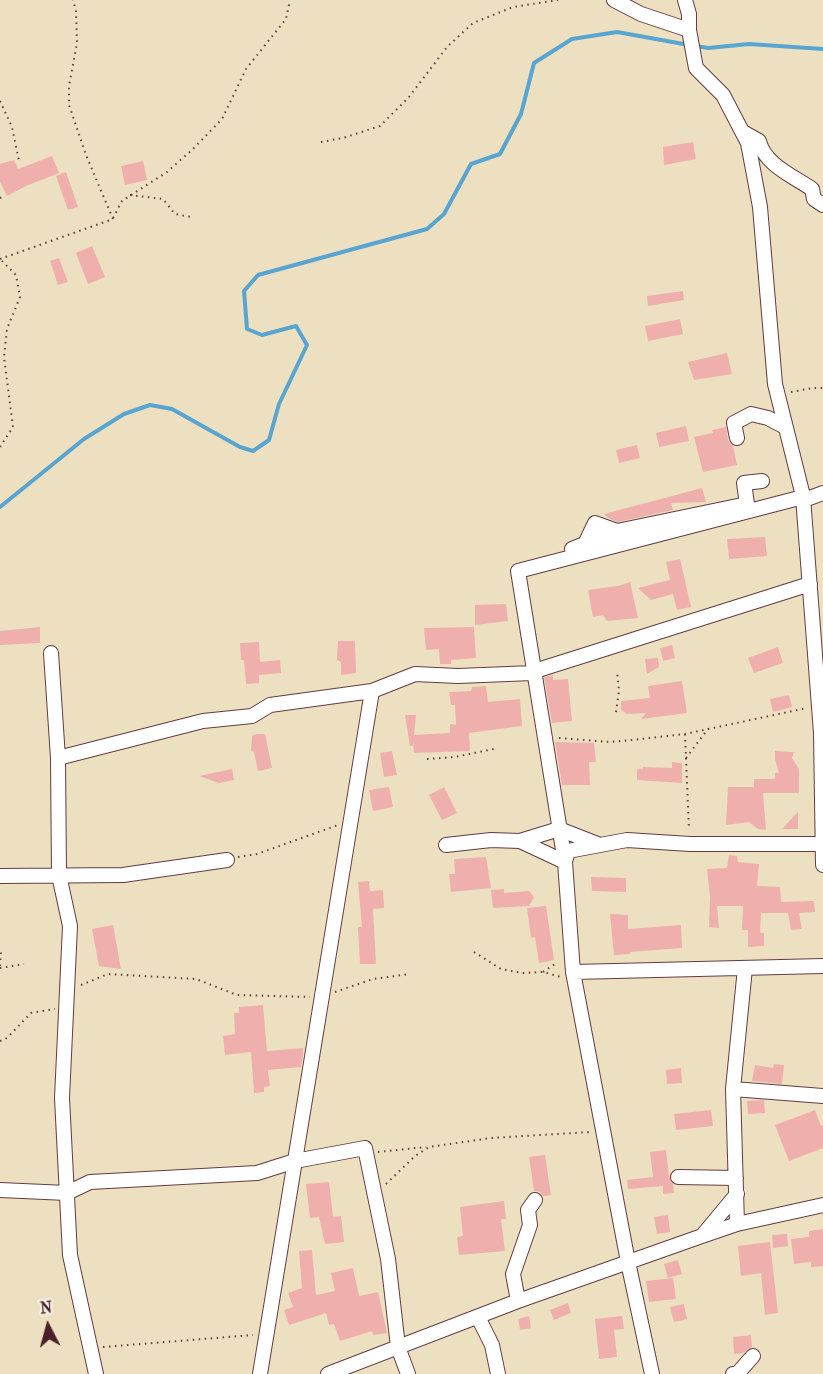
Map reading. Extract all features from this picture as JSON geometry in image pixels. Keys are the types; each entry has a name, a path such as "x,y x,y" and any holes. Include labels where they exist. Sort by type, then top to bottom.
{"street":[{"path":"614,0 641,14 689,30"},
{"path":"685,0 696,68 723,95 748,143 759,207 777,396 804,500 810,584 818,618 823,865"},
{"path":"743,132 759,141 761,152 767,159 812,189 814,199 823,205"},
{"path":"737,438 734,423 752,414 768,418 785,427"},
{"path":"550,562 554,557 617,531 747,504 744,483 762,481"},
{"path":"804,500 823,493"},
{"path":"653,1373 628,1262 574,976 564,862 518,571 803,497 804,500"},
{"path":"58,758 203,721 252,716 270,705 372,691 415,674 458,676 534,674 541,669 810,584"},
{"path":"51,653 58,758 59,875 70,926 62,1098 70,1255 96,1374"},
{"path":"260,1374 372,691"},
{"path":"446,845 491,840 520,841 559,829 601,845"},
{"path":"564,862 568,851 627,840 690,844 822,844"},
{"path":"520,841 564,862"},
{"path":"0,876 123,875 227,860"},
{"path":"574,976 823,966"},
{"path":"738,1224 733,1089 745,968"},
{"path":"733,1089 823,1096"},
{"path":"0,1190 67,1193 90,1182 257,1173 295,1161 365,1148 388,1259 398,1347 408,1374"},
{"path":"678,1177 736,1178"},
{"path":"702,1236 736,1194"},
{"path":"518,1301 513,1274 530,1225 528,1210 535,1200"},
{"path":"328,1374 518,1301 702,1236 738,1224 823,1205"},
{"path":"478,1317 492,1345 495,1372"},
{"path":"733,1374 737,1374 753,1356"}],"path":[{"path":"73,0 76,11 77,43 69,87 69,105 86,155 113,219"},
{"path":"0,447 13,427 4,357 7,329 20,297 16,275 0,260 113,219 122,201 167,172 193,149 222,119 246,69 286,19 290,0"},
{"path":"321,141 343,138 380,126 409,97 447,47 473,23 513,8 558,0"},
{"path":"0,101 12,127 19,161"},
{"path":"130,195 163,199 174,214 191,218"},
{"path":"0,198 4,196"},
{"path":"777,396 823,388"},
{"path":"616,712 619,691 617,671"},
{"path":"544,740 555,737 610,742 684,734 819,705"},
{"path":"686,759 708,729"},
{"path":"684,734 690,844"},
{"path":"427,759 455,757 498,748"},
{"path":"227,860 257,854 351,820"},
{"path":"1,950 0,967 24,963"},
{"path":"474,952 501,969 522,973 543,972 574,976"},
{"path":"67,991 108,974 196,979 237,995 322,998 348,986 373,979 410,974"},
{"path":"0,1041 7,1038 31,1013 67,1006"},
{"path":"367,1153 491,1138 603,1131"},
{"path":"375,1194 415,1156 429,1147"},
{"path":"91,1349 267,1334"}],"building":[{"path":"693,142 696,159 664,165 663,147"},
{"path":"52,156 59,173 7,196 0,182 0,164 14,160 18,169"},
{"path":"143,161 147,180 125,185 121,166"},
{"path":"66,172 78,207 68,210 56,176"},
{"path":"92,246 105,277 88,284 76,253"},
{"path":"59,258 68,282 58,285 50,261"},
{"path":"683,291 684,300 648,306 647,296"},
{"path":"680,319 683,334 648,341 645,326"},
{"path":"727,353 732,374 694,380 688,362"},
{"path":"686,426 689,441 659,447 656,433"},
{"path":"726,427 737,465 703,472 694,437 713,433 712,430"},
{"path":"637,445 640,458 619,463 616,450"},
{"path":"702,488 706,502 671,503 673,510 618,522 604,514"},
{"path":"765,537 767,556 729,559 727,539"},
{"path":"680,559 691,607 677,610 673,594 651,600 638,588 670,580 666,562"},
{"path":"630,582 638,618 607,621 603,615 593,617 588,590"},
{"path":"506,604 508,621 475,625 475,605"},
{"path":"40,627 40,643 0,645 0,631"},
{"path":"474,627 476,658 451,660 451,664 440,664 439,649 426,650 424,628"},
{"path":"338,641 355,641 356,673 341,675 341,662 337,660"},
{"path":"259,642 260,662 280,660 281,673 259,675 259,683 246,684 240,643"},
{"path":"672,645 675,658 663,661 660,648"},
{"path":"778,647 783,663 754,673 748,658"},
{"path":"658,658 659,667 647,674 645,659"},
{"path":"553,675 553,680 568,679 572,721 552,723 544,677"},
{"path":"682,681 687,713 641,719 646,713 627,714 621,710 621,701 650,698 648,686"},
{"path":"486,686 488,702 520,699 522,726 469,733 470,751 414,753 413,741 413,746 410,746 405,715 416,715 414,735 450,733 450,724 456,725 455,705 451,705 449,692 471,691 472,687"},
{"path":"789,695 792,707 773,712 770,699"},
{"path":"265,734 272,768 258,771 254,752 251,751 252,736"},
{"path":"555,742 594,743 596,762 589,762 590,785 562,785"},
{"path":"392,751 397,775 384,777 380,753"},
{"path":"775,751 794,752 792,758 799,769 799,793 763,793 766,830 758,829 749,822 726,825 728,787 754,787 754,779 775,779 775,773 779,773"},
{"path":"672,762 682,763 682,783 637,780 637,769 643,769 643,767 672,768"},
{"path":"232,769 234,780 219,783 199,776"},
{"path":"389,787 393,807 373,811 369,790"},
{"path":"444,787 457,813 442,820 429,795"},
{"path":"798,812 798,829 782,829"},
{"path":"729,855 737,856 738,862 759,864 757,886 780,887 781,902 814,901 815,912 799,913 802,929 791,930 788,913 761,913 760,933 764,933 764,946 748,947 748,930 742,930 743,906 717,906 719,928 709,927 710,897 707,869 727,868"},
{"path":"486,857 491,888 451,892 449,874 455,874 454,859"},
{"path":"591,877 626,878 626,892 592,891"},
{"path":"369,881 370,891 383,890 384,908 373,909 376,964 360,964 358,927 362,927 358,882"},
{"path":"504,889 504,893 529,891 534,897 529,906 493,908 491,890"},
{"path":"546,906 554,960 539,963 535,937 531,938 527,908"},
{"path":"610,914 628,915 628,929 681,925 682,948 614,955"},
{"path":"113,925 121,969 99,966 92,929"},
{"path":"263,1005 267,1051 303,1048 303,1055 301,1067 268,1070 270,1086 264,1087 264,1092 254,1093 251,1052 225,1055 223,1036 235,1034 234,1013 239,1013 239,1007"},
{"path":"774,1064 784,1065 782,1084 752,1081 755,1065 773,1068"},
{"path":"681,1068 682,1083 667,1084 666,1070"},
{"path":"764,1100 765,1113 748,1114 747,1101"},
{"path":"711,1110 713,1126 676,1130 674,1114"},
{"path":"815,1110 821,1126 823,1125 823,1148 789,1161 775,1125"},
{"path":"666,1150 669,1176 674,1193 663,1194 663,1186 628,1189 627,1180 653,1177 650,1152"},
{"path":"545,1155 551,1195 543,1196 540,1192 534,1191 529,1157"},
{"path":"329,1182 333,1217 341,1216 344,1242 325,1244 319,1217 310,1218 306,1184"},
{"path":"504,1201 506,1219 501,1219 505,1251 459,1255 457,1237 463,1236 460,1207"},
{"path":"668,1215 670,1232 657,1234 654,1217"},
{"path":"823,1229 823,1266 811,1267 811,1262 794,1264 791,1239 809,1237 809,1231"},
{"path":"787,1234 788,1246 773,1248 772,1235"},
{"path":"770,1242 778,1313 765,1315 761,1273 741,1276 738,1246"},
{"path":"312,1250 316,1295 335,1291 331,1273 353,1268 359,1296 378,1292 387,1333 373,1335 372,1331 340,1341 334,1324 329,1325 326,1313 289,1325 284,1310 293,1307 288,1293 302,1288 299,1251"},
{"path":"678,1260 682,1274 668,1278 664,1264"},
{"path":"673,1278 676,1299 649,1302 646,1281"},
{"path":"568,1303 571,1313 554,1320 550,1310"},
{"path":"684,1304 687,1319 674,1322 670,1307"},
{"path":"529,1316 531,1328 520,1330 518,1319"},
{"path":"622,1316 624,1329 614,1330 617,1357 599,1359 595,1319"},
{"path":"751,1335 752,1347 743,1353 734,1354 733,1337"}],"waterway":[{"path":"0,507 84,439 124,414 150,405 172,409 240,447 253,451 269,440 279,404 307,345 296,326 262,335 247,329 244,291 258,275 427,229 444,214 471,164 500,154 521,114 534,63 572,39 617,32 689,45"},
{"path":"696,46 708,48 749,44 823,49"}]}
